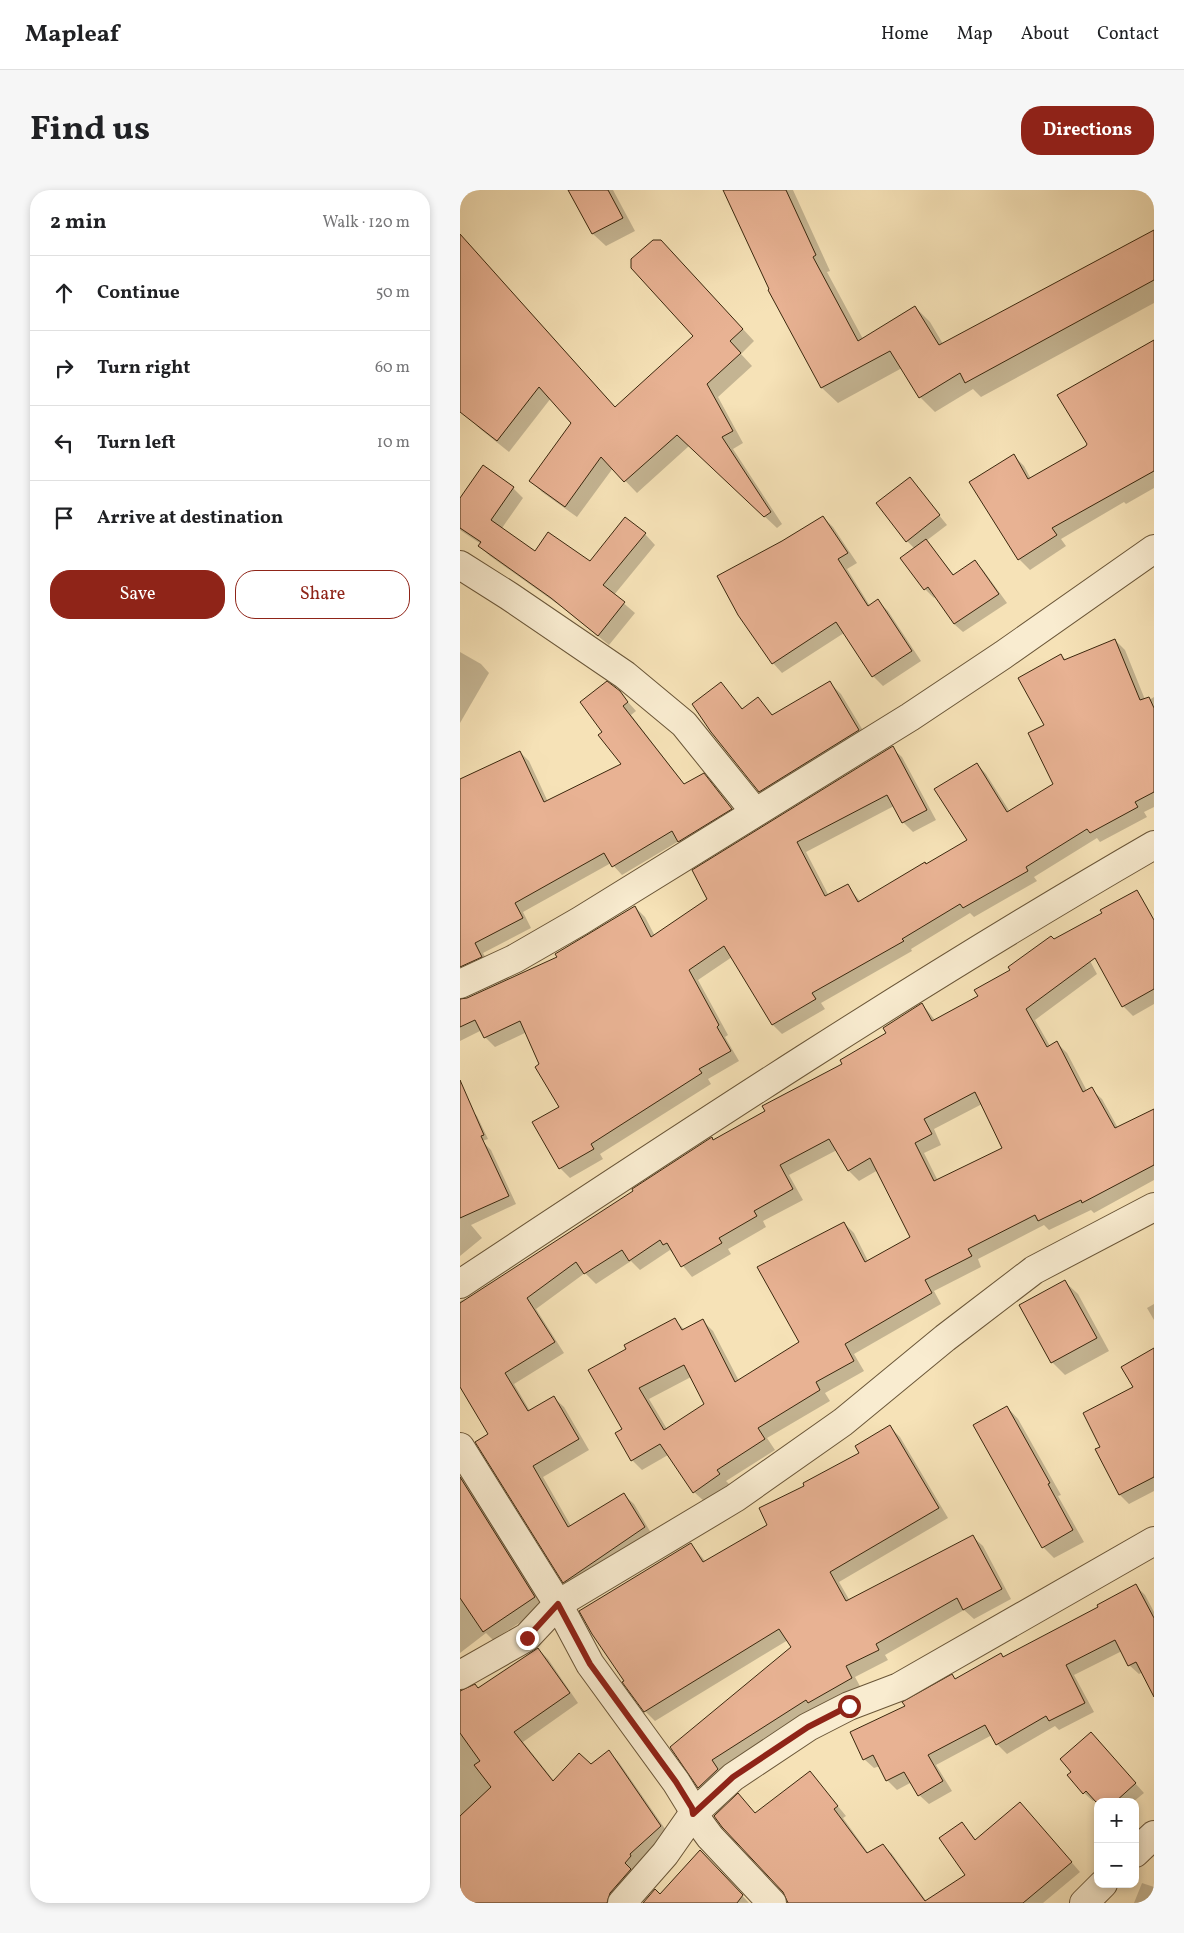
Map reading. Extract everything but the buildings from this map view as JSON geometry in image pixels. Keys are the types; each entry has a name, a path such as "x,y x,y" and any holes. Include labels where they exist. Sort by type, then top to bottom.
{"street":[{"path":"460,984 514,959 580,921 910,717 1154,550"},
{"path":"460,565 509,596 624,675 684,724 756,812"},
{"path":"460,1284 744,1098 1051,904 1154,845"},
{"path":"460,1675 527,1638 558,1604 735,1498 843,1422 945,1338 1034,1270 1154,1207"},
{"path":"460,1447 558,1604 590,1664 676,1782 692,1808 693,1814 710,1837 772,1903"},
{"path":"622,1903 664,1854 693,1814 733,1777 808,1727 849,1706 899,1687 1154,1541"},
{"path":"1139,1849 1154,1835"},
{"path":"1084,1903 1099,1888"}],"route":[{"path":"527,1638 558,1604 590,1664 676,1782 692,1808 693,1814 733,1777 808,1727 849,1706"}]}
